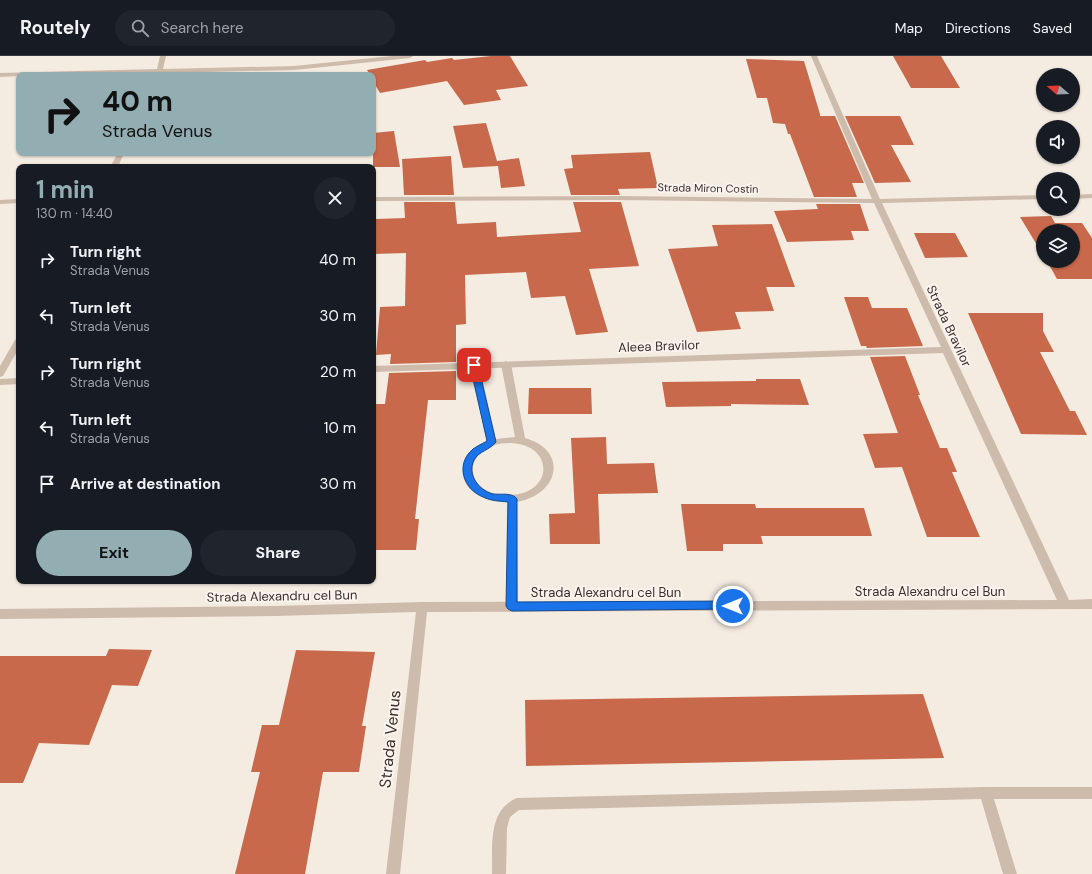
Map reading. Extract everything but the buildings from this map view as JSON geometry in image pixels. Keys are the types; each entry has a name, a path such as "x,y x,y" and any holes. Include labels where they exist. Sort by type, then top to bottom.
{"street":[{"path":"160,72 163,56"},
{"path":"187,72 323,66 410,56"},
{"name":"Strada Bravilor","path":"814,56 877,201 1065,604"},
{"path":"0,75 16,75"},
{"path":"1080,197 1092,196"},
{"name":"Strada Miron Costin","path":"376,199 626,198 877,201 1036,197"},
{"path":"0,202 16,201"},
{"path":"0,374 16,345"},
{"name":"Aleea Bravilor","path":"376,369 947,350"},
{"path":"506,364 521,441"},
{"path":"474,365 492,442"},
{"path":"0,382 16,381"},
{"path":"507,440 521,441 531,444 546,455 550,465 549,475 543,486 532,493 512,499 493,497 485,494 475,487 468,478 467,470 469,460 476,451 492,442 507,440"},
{"path":"512,499 512,606"},
{"name":"Strada Alexandru cel Bun","path":"0,614 275,611 512,606 1092,604"},
{"name":"Strada Venus","path":"392,874 422,607"},
{"path":"986,793 1010,874"},
{"path":"499,874 500,828 505,814 516,804 986,793 1092,793"}],"route":[{"path":"474,365 492,442 476,451 469,460 467,470 468,478 475,487 485,494 493,497 512,499 512,606 733,606"}]}
